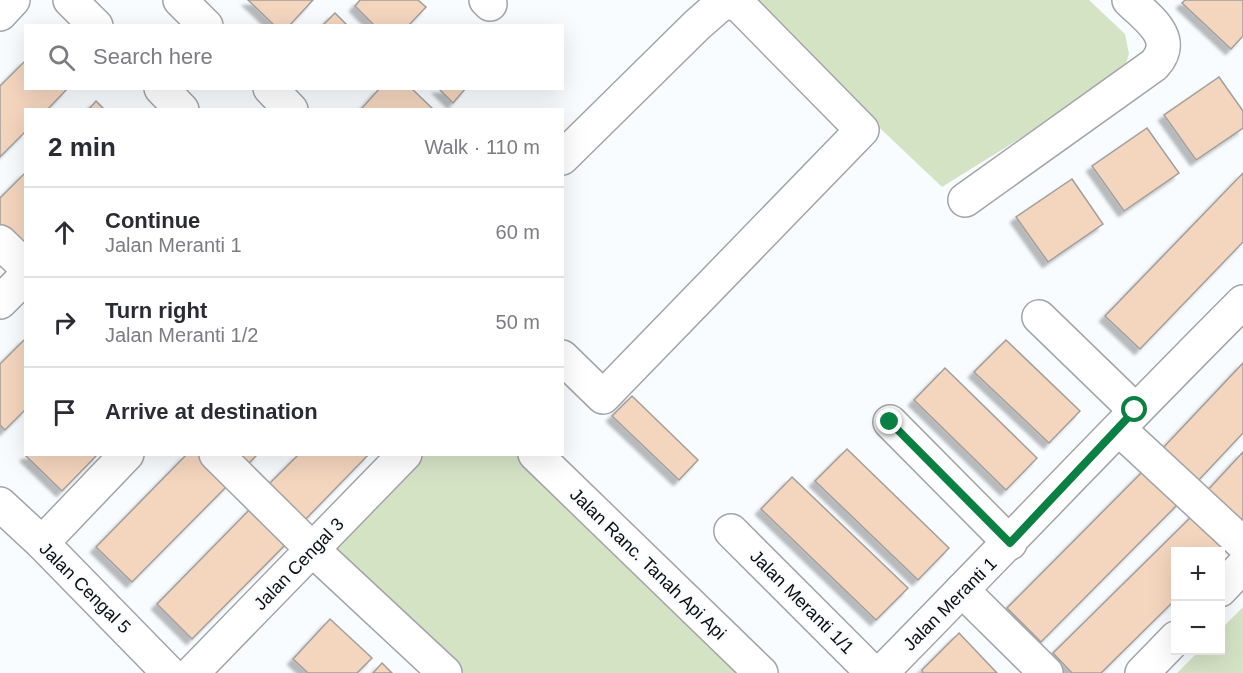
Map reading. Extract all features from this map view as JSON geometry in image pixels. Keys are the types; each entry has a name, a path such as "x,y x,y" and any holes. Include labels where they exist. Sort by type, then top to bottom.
{"street":[{"path":"0,14 13,0"},
{"path":"70,0 94,24"},
{"path":"180,0 204,24"},
{"path":"965,200 1160,58 1163,39 1160,30 1129,0"},
{"path":"564,156 697,25 721,4 731,2 741,7 862,130 603,397 564,359"},
{"path":"163,90 180,108"},
{"path":"272,90 289,108"},
{"path":"0,242 24,265"},
{"path":"0,302 24,278"},
{"name":"Jalan Meranti 1","path":"881,673 1243,302"},
{"path":"1039,317 1127,420 1243,544"},
{"path":"890,422 1010,543"},
{"path":"42,543 125,456"},
{"path":"218,456 312,550 445,673"},
{"name":"Jalan Cengal 3","path":"192,673 403,456"},
{"name":"Jalan Ranc. Tanah Api Api","path":"537,456 761,673"},
{"name":"Jalan Cengal 5","path":"0,504 42,543 169,673"},
{"name":"Jalan Meranti 1/1","path":"731,531 873,673"},
{"path":"1225,586 1243,566"},
{"path":"962,590 1046,673"},
{"path":"1142,673 1171,643"}],"green space":[{"path":"745,0 1089,0 1125,34 1129,54 1124,69 1108,84 942,187"},
{"path":"418,456 524,456 749,673 461,673 333,547"},
{"path":"1243,607 1243,673 1177,673 1195,655 1225,655 1225,625"}],"building":[{"path":"248,0 313,0 291,24 273,24"},
{"path":"360,0 418,0 426,7 410,24 373,24 355,6"},
{"path":"1185,0 1243,0 1243,36 1231,49 1182,3"},
{"path":"335,13 346,24 324,24"},
{"path":"24,62 24,90 66,90 49,108 24,108 24,133 0,157 0,86"},
{"path":"1219,77 1243,111 1243,128 1196,160 1164,115"},
{"path":"378,90 413,90 432,108 362,108"},
{"path":"440,90 464,90 453,103"},
{"path":"96,101 103,108 90,108"},
{"path":"1147,128 1179,173 1124,211 1092,166"},
{"path":"1243,173 1243,242 1140,349 1105,316"},
{"path":"24,174 24,245 20,249 0,230 0,198"},
{"path":"1072,179 1103,224 1048,262 1016,217"},
{"path":"24,340 24,411 5,430 0,425 0,364"},
{"path":"1006,340 1080,411 1049,443 974,372"},
{"path":"1243,363 1243,433 1196,483 1161,450"},
{"path":"945,368 1037,458 1006,490 914,400"},
{"path":"632,396 698,460 679,480 612,416"},
{"path":"847,449 949,548 918,580 815,481"},
{"path":"1243,452 1243,523 1206,492"},
{"path":"26,456 96,456 62,491"},
{"path":"185,456 203,456 230,483 132,582 96,547"},
{"path":"232,456 256,456 244,468"},
{"path":"297,456 367,456 301,524 265,488"},
{"path":"1149,465 1183,499 1041,642 1007,608"},
{"path":"792,477 908,588 876,620 761,509"},
{"path":"255,504 291,539 192,639 157,604"},
{"path":"1196,512 1230,546 1225,550 1225,547 1171,547 1171,604 1101,673 1072,673 1053,653"},
{"path":"330,619 372,658 357,673 308,673 293,659"},
{"path":"959,633 997,673 923,673 922,670"},
{"path":"382,663 392,673 373,673"}],"route":[{"path":"890,422 1010,543 1135,410"}]}
